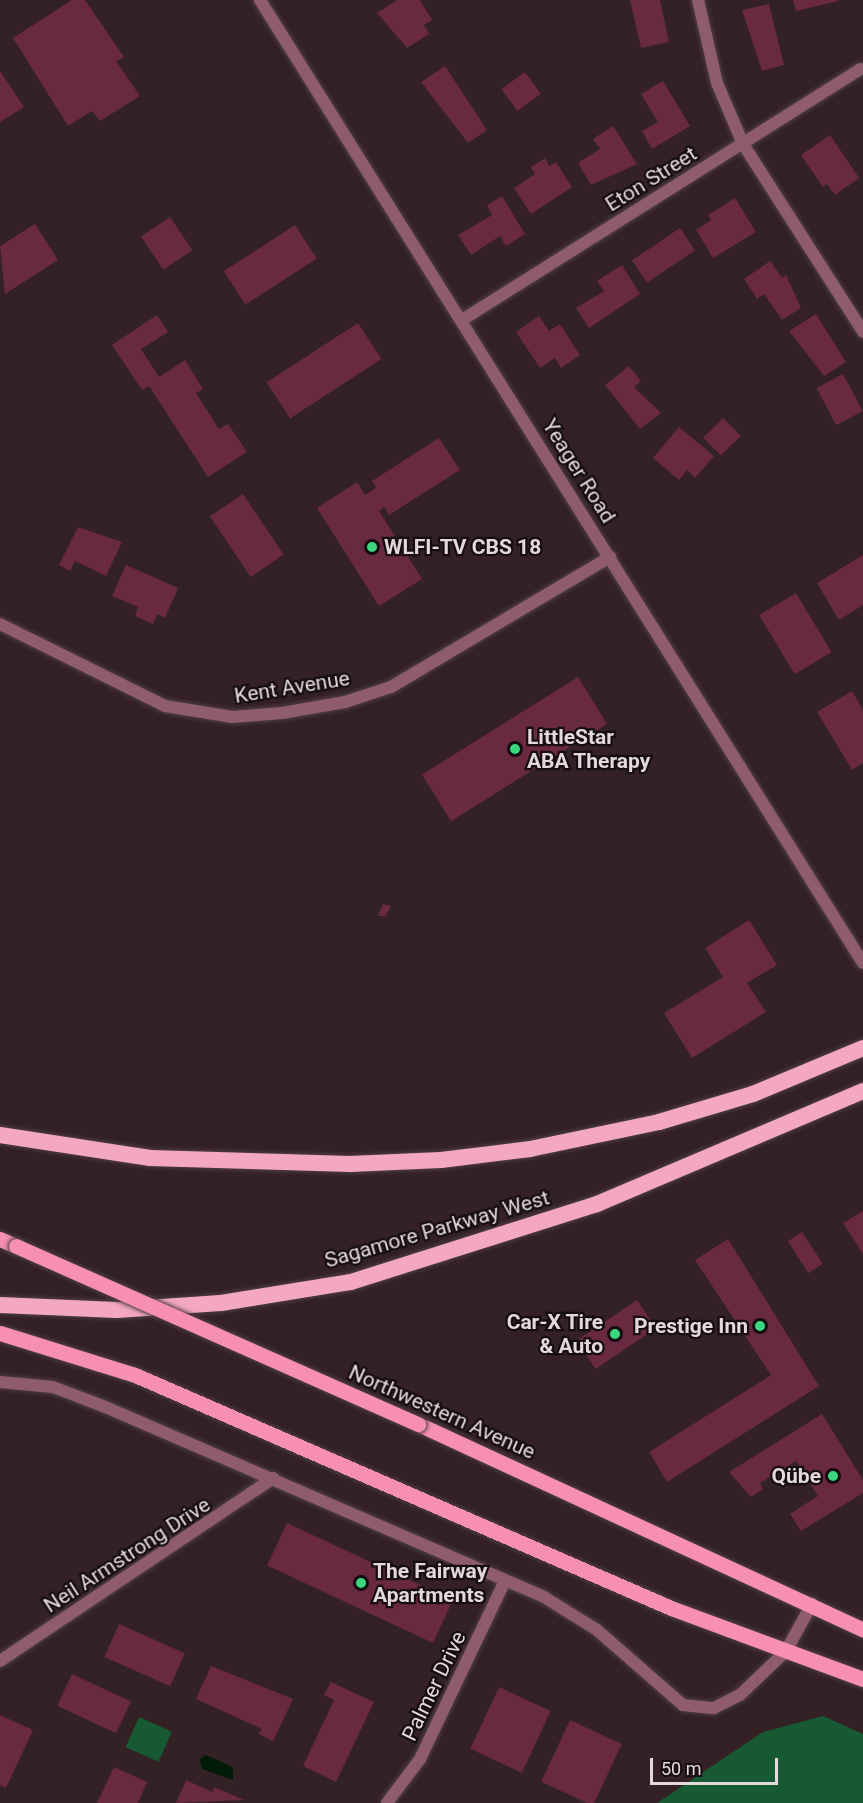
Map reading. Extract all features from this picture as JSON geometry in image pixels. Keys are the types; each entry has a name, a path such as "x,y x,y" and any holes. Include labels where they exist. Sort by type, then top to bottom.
{"highway":[{"path":"0,1135 150,1158 350,1164 441,1160 530,1149 659,1122 753,1094 863,1048"},
{"name":"Sagamore Parkway West","path":"0,1305 117,1310 221,1303 351,1282 597,1204 863,1091"}],"main road":[{"name":"Northwestern Avenue","path":"0,1239 418,1424 812,1604 863,1630"},
{"path":"0,1333 135,1375 671,1608 863,1679"}],"street":[{"name":"Yeager Road","path":"260,0 863,963"},
{"path":"698,0 717,83 743,144 863,332"},
{"name":"Eton Street","path":"462,320 860,69"},
{"name":"Kent Avenue","path":"0,624 165,706 232,717 282,713 345,702 391,687 610,557"},
{"path":"0,1382 53,1387 273,1478 505,1581 578,1616 683,1705 727,1704 786,1651 812,1604"},
{"name":"Neil Armstrong Drive","path":"0,1661 273,1478"},
{"name":"Palmer Drive","path":"387,1803 420,1759 505,1581"}],"green space":[{"path":"823,1716 863,1734 863,1803 657,1803 763,1732"},
{"path":"139,1717 172,1732 158,1762 126,1747"}],"shaded area":[{"path":"206,1755 233,1767 233,1780 202,1769 200,1759"}],"building":[{"path":"72,0 85,0 124,57 116,61 140,96 100,121 92,111 68,126 13,38"},
{"path":"397,0 420,0 432,20 424,25 429,34 407,48 377,13"},
{"path":"630,0 660,0 669,42 641,48"},
{"path":"793,0 838,0 838,1 796,11"},
{"path":"769,4 784,65 762,71 742,10"},
{"path":"445,66 487,130 468,143 421,82"},
{"path":"0,71 24,107 0,122"},
{"path":"525,72 541,94 517,111 502,89"},
{"path":"663,81 690,126 652,149 642,131 658,122 641,94"},
{"path":"613,126 637,164 591,185 578,163 600,149 593,139"},
{"path":"830,135 859,178 835,195 827,184 823,187 801,155"},
{"path":"545,158 549,166 556,162 572,187 531,214 514,188 535,174 531,167"},
{"path":"502,196 525,234 506,246 500,236 471,255 458,235 492,215 487,205"},
{"path":"735,198 756,232 713,258 696,230 711,220 708,215"},
{"path":"170,217 192,250 163,270 141,237"},
{"path":"35,224 58,260 5,294 0,246"},
{"path":"295,225 317,259 245,305 224,271"},
{"path":"680,228 695,250 647,283 632,260"},
{"path":"770,261 782,278 786,275 801,308 782,320 764,294 757,299 744,279"},
{"path":"622,265 640,294 589,328 576,308 604,291 597,281"},
{"path":"816,314 846,362 824,376 789,331"},
{"path":"157,315 168,332 141,349 159,377 185,360 203,389 196,393 219,429 228,424 247,452 208,477 149,386 142,390 112,345"},
{"path":"539,316 549,331 560,324 580,355 561,368 555,358 540,368 516,332"},
{"path":"358,323 381,359 290,418 267,382"},
{"path":"629,366 641,381 634,387 661,413 640,429 605,385"},
{"path":"843,374 863,411 836,425 817,388"},
{"path":"723,418 741,436 721,455 703,438"},
{"path":"679,427 714,456 695,478 687,470 679,480 653,458"},
{"name":"WLFI-TV CBS 18","path":"439,438 460,470 389,515 384,507 379,511 422,579 379,606 317,508 357,482 365,495 376,488 372,481"},
{"path":"243,494 284,555 251,577 210,516"},
{"path":"78,527 122,542 106,576 75,561 70,571 59,565"},
{"path":"863,555 863,605 839,620 817,583"},
{"path":"126,565 178,588 165,618 157,614 153,624 135,616 138,607 112,596"},
{"path":"796,593 832,652 795,674 759,615"},
{"name":"LittleStar ABA Therapy","path":"578,677 607,724 451,821 422,775"},
{"path":"852,691 863,710 863,763 852,770 817,712"},
{"path":"383,904 391,906 386,916 378,916"},
{"path":"749,920 777,965 747,983 766,1012 692,1058 664,1013 723,977 705,948"},
{"path":"863,1211 863,1254 843,1223"},
{"path":"802,1232 823,1264 808,1273 788,1241"},
{"name":"Prestige Inn","path":"728,1239 819,1386 667,1482 649,1452 771,1375 695,1260"},
{"name":"Car-X Tire & Auto","path":"637,1300 656,1328 595,1369 576,1341"},
{"name":"Qübe","path":"822,1414 863,1480 863,1493 801,1531 790,1514 818,1496 796,1461 760,1483 763,1489 751,1497 729,1472"},
{"name":"The Fairway Apartments","path":"287,1523 453,1600 433,1643 267,1566"},
{"path":"119,1624 185,1653 170,1686 104,1657"},
{"path":"211,1666 293,1699 273,1741 259,1734 262,1729 196,1699"},
{"path":"72,1674 131,1701 116,1733 57,1706"},
{"path":"331,1682 374,1702 336,1782 303,1766 334,1700 324,1695"},
{"path":"499,1687 551,1711 522,1773 470,1749"},
{"path":"0,1715 33,1730 6,1788 0,1785"},
{"path":"570,1720 622,1744 594,1803 587,1803 541,1782"},
{"path":"114,1767 147,1782 138,1803 97,1803"},
{"path":"186,1780 212,1792 214,1787 244,1800 176,1803"}],"place":[{"name":"WLFI-TV CBS 18","path":"372,547"},
{"name":"LittleStar ABA Therapy","path":"515,749"},
{"name":"Prestige Inn","path":"760,1326"},
{"name":"Car-X Tire & Auto","path":"615,1334"},
{"name":"Qübe","path":"833,1476"},
{"name":"The Fairway Apartments","path":"361,1583"}]}
